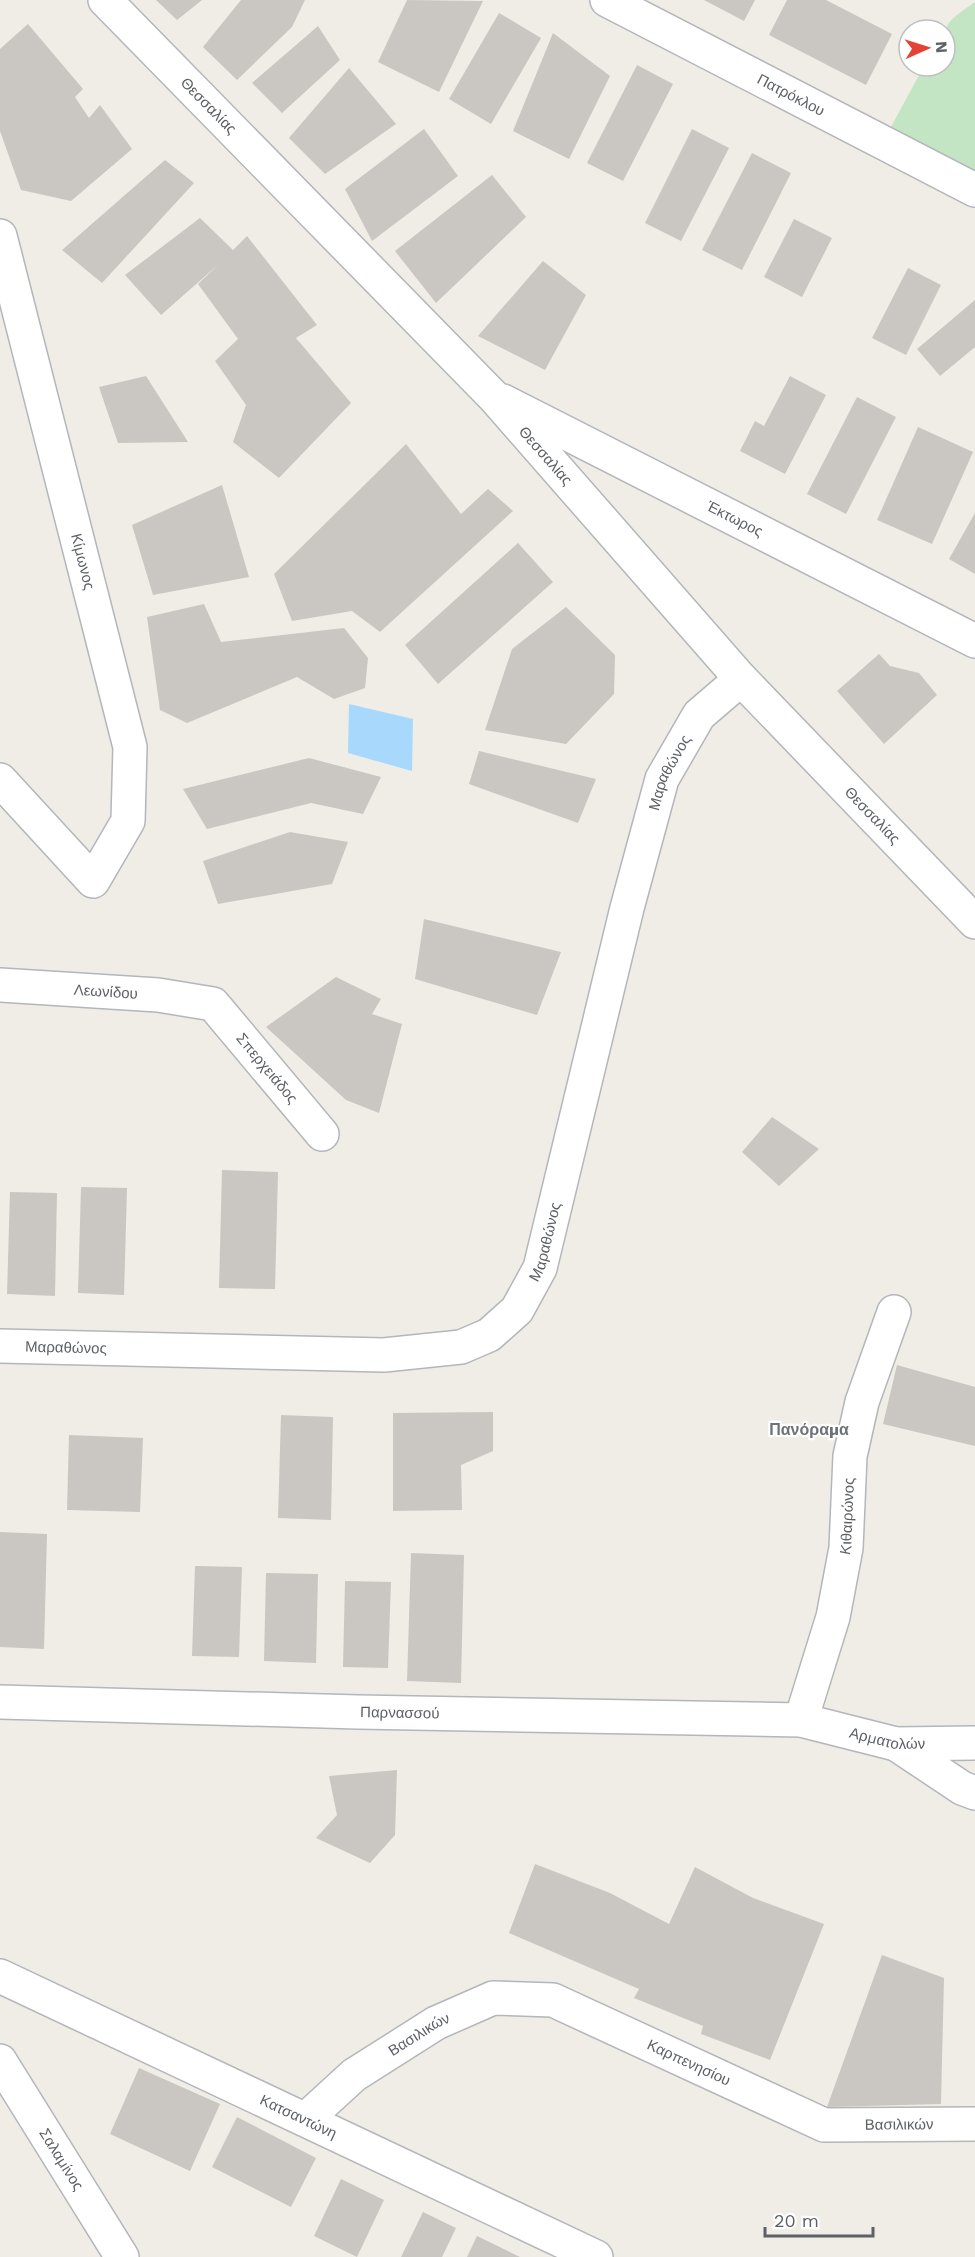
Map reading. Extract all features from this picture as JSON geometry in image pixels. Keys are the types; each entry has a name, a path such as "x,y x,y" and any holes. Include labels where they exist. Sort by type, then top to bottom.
{"street":[{"name":"Θεσσαλίας","path":"105,0 494,397 741,680 975,922"},
{"name":"Πατρόκλου","path":"607,0 975,190"},
{"name":"Κίμωνος","path":"0,237 130,747 128,821 93,881 0,780"},
{"name":"Έκτωρος","path":"494,397 975,641"},
{"name":"Μαραθώνος","path":"0,1346 384,1355 461,1347 489,1335 517,1310 540,1268 627,908 662,779 699,715 741,680"},
{"name":"Λεωνίδου","path":"0,985 158,995 213,1004"},
{"name":"Σπερχειάδος","path":"213,1004 322,1134"},
{"name":"Κιθαιρώνος","path":"801,1720 833,1617 844,1560 850,1456 857,1424 894,1311"},
{"name":"Παρνασσού","path":"0,1702 370,1713 801,1720"},
{"name":"Αρματολών","path":"801,1720 897,1744 975,1743"},
{"path":"897,1744 962,1788 975,1793"},
{"name":"Κατσαντώνη","path":"0,1976 596,2257"},
{"name":"Βασιλικών","path":"306,2119 354,2075 436,2023 493,1998 553,2000"},
{"name":"Καρπενησίου","path":"553,2000 824,2125"},
{"name":"Σαλαμίνος","path":"0,2061 122,2257"},
{"name":"Βασιλικών","path":"824,2125 975,2124"}],"green space":[{"path":"975,2 975,177 885,138 918,78 957,78 957,18 955,17"}],"water":[{"path":"349,704 413,719 412,771 348,753"}],"building":[{"path":"156,0 202,0 177,20"},
{"path":"241,0 305,0 292,27 237,80 203,47"},
{"path":"407,0 483,1 439,92 378,62"},
{"path":"704,0 755,0 744,21"},
{"path":"787,0 826,0 892,34 866,85 769,35"},
{"path":"499,13 541,38 491,124 449,99"},
{"path":"28,24 83,89 75,97 89,118 100,105 132,149 71,201 21,190 0,131 0,49"},
{"path":"318,26 340,60 282,113 252,83"},
{"path":"553,33 610,76 569,159 513,131"},
{"path":"637,65 673,84 623,181 587,163"},
{"path":"349,68 396,124 325,174 289,138"},
{"path":"424,129 458,176 372,241 345,189"},
{"path":"692,129 729,148 681,241 645,223"},
{"path":"752,153 791,173 742,270 702,250"},
{"path":"165,160 194,183 102,283 62,250"},
{"path":"492,175 526,217 436,303 395,251"},
{"path":"200,218 233,250 247,236 317,325 296,338 351,403 279,478 233,442 246,405 215,361 238,339 198,284 219,264 161,315 125,275"},
{"path":"794,219 832,238 802,297 764,277"},
{"path":"543,261 586,295 545,370 478,336"},
{"path":"908,268 941,285 906,355 872,338"},
{"path":"975,300 975,347 940,376 917,349"},
{"path":"146,376 188,442 118,443 99,387"},
{"path":"790,376 826,395 785,474 740,451 755,421 764,426"},
{"path":"857,397 896,417 846,514 807,494"},
{"path":"918,427 973,452 932,544 877,520"},
{"path":"406,444 461,514 488,489 513,511 380,632 352,611 292,621 274,574"},
{"path":"222,485 249,577 153,595 132,525"},
{"path":"975,513 975,574 949,559"},
{"path":"518,543 553,582 438,684 405,645"},
{"path":"204,604 221,642 344,628 368,658 365,688 334,699 297,677 187,723 160,710 147,617"},
{"path":"566,607 615,655 614,694 566,744 485,730 512,649"},
{"path":"879,654 890,666 919,673 937,695 884,744 837,691"},
{"path":"479,751 596,779 578,823 469,784"},
{"path":"309,758 381,777 363,814 311,803 207,829 183,789"},
{"path":"290,832 348,842 332,884 218,904 203,861"},
{"path":"424,919 561,952 537,1015 415,979"},
{"path":"336,977 381,999 372,1014 402,1024 379,1113 346,1100 266,1027"},
{"path":"772,1117 819,1149 779,1186 742,1152"},
{"path":"222,1170 278,1172 275,1289 219,1288"},
{"path":"81,1187 127,1188 124,1295 78,1293"},
{"path":"10,1192 57,1193 55,1296 7,1294"},
{"path":"897,1365 975,1387 975,1446 883,1424"},
{"path":"493,1412 493,1451 461,1465 462,1510 393,1511 393,1413"},
{"path":"281,1415 333,1417 331,1520 278,1518"},
{"path":"69,1435 143,1438 140,1512 67,1510"},
{"path":"0,1532 47,1534 44,1649 0,1647"},
{"path":"411,1553 464,1555 461,1683 407,1681"},
{"path":"195,1566 242,1567 239,1657 192,1656"},
{"path":"266,1573 318,1574 316,1663 264,1661"},
{"path":"345,1581 391,1582 388,1668 343,1667"},
{"path":"397,1770 395,1835 370,1863 316,1838 337,1815 329,1776"},
{"path":"535,1864 610,1893 669,1924 695,1867 753,1898 824,1924 770,2060 701,2034 703,2026 634,1998 639,1989 509,1933"},
{"path":"882,1955 944,1978 941,2104 827,2107"},
{"path":"139,2068 220,2104 190,2171 110,2134"},
{"path":"237,2117 316,2158 291,2207 212,2167"},
{"path":"341,2179 384,2200 357,2257 314,2236"},
{"path":"423,2212 456,2228 442,2257 401,2257"},
{"path":"477,2236 520,2257 467,2257"}],"district":[{"name":"Πανόραμα","path":"809,1429"}]}
